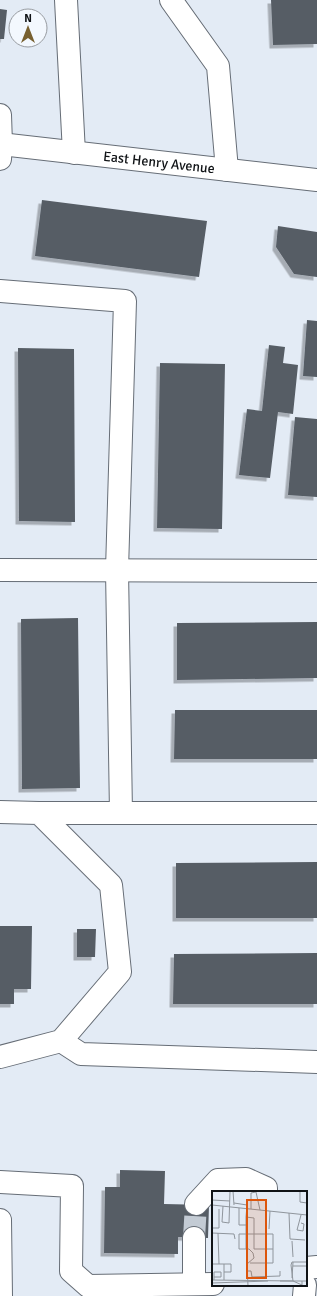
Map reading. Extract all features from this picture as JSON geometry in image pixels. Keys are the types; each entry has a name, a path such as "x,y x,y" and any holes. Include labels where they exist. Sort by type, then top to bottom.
{"street":[{"path":"66,0 74,153"},
{"path":"171,0 218,66 228,170"},
{"path":"0,115 0,149"},
{"name":"East Henry Avenue","path":"0,149 74,153 317,180"},
{"path":"0,291 125,301 117,570 121,813"},
{"path":"0,570 317,571"},
{"path":"0,812 317,812"},
{"path":"0,1057 61,1041 120,972 111,884 39,813"},
{"path":"61,1041 81,1054 317,1062"},
{"path":"196,1204 218,1186 246,1179 266,1190"},
{"path":"0,1182 72,1186 71,1271 88,1286 203,1284 194,1238"},
{"path":"0,1220 2,1296"},
{"path":"307,1268 317,1267"},
{"path":"304,1296 305,1286"}],"building":[{"path":"271,0 317,0 317,44 273,45"},
{"path":"0,9 7,10 4,39 0,39"},
{"path":"42,200 207,221 199,277 35,256"},
{"path":"278,226 317,232 317,277 294,274 276,247"},
{"path":"307,320 317,321 317,377 303,376"},
{"path":"269,345 285,347 283,363 298,365 293,414 278,412 270,478 239,475 247,409 262,411"},
{"path":"18,348 74,349 75,522 19,521"},
{"path":"160,363 225,364 222,529 157,528"},
{"path":"295,417 317,419 317,497 288,495"},
{"path":"78,618 80,788 22,789 21,619"},
{"path":"317,622 317,678 177,680 177,623"},
{"path":"175,710 317,710 317,759 174,759"},
{"path":"317,862 317,918 176,918 176,863"},
{"path":"0,926 32,926 31,989 14,989 14,1004 0,1004"},
{"path":"77,929 96,929 95,957 77,957"},
{"path":"317,953 317,1004 173,1004 174,954"},
{"path":"120,1170 165,1171 164,1204 209,1205 208,1238 178,1237 178,1254 104,1253 105,1187 120,1187"}],"tunnel":[{"path":"194,1238 196,1204"}]}
